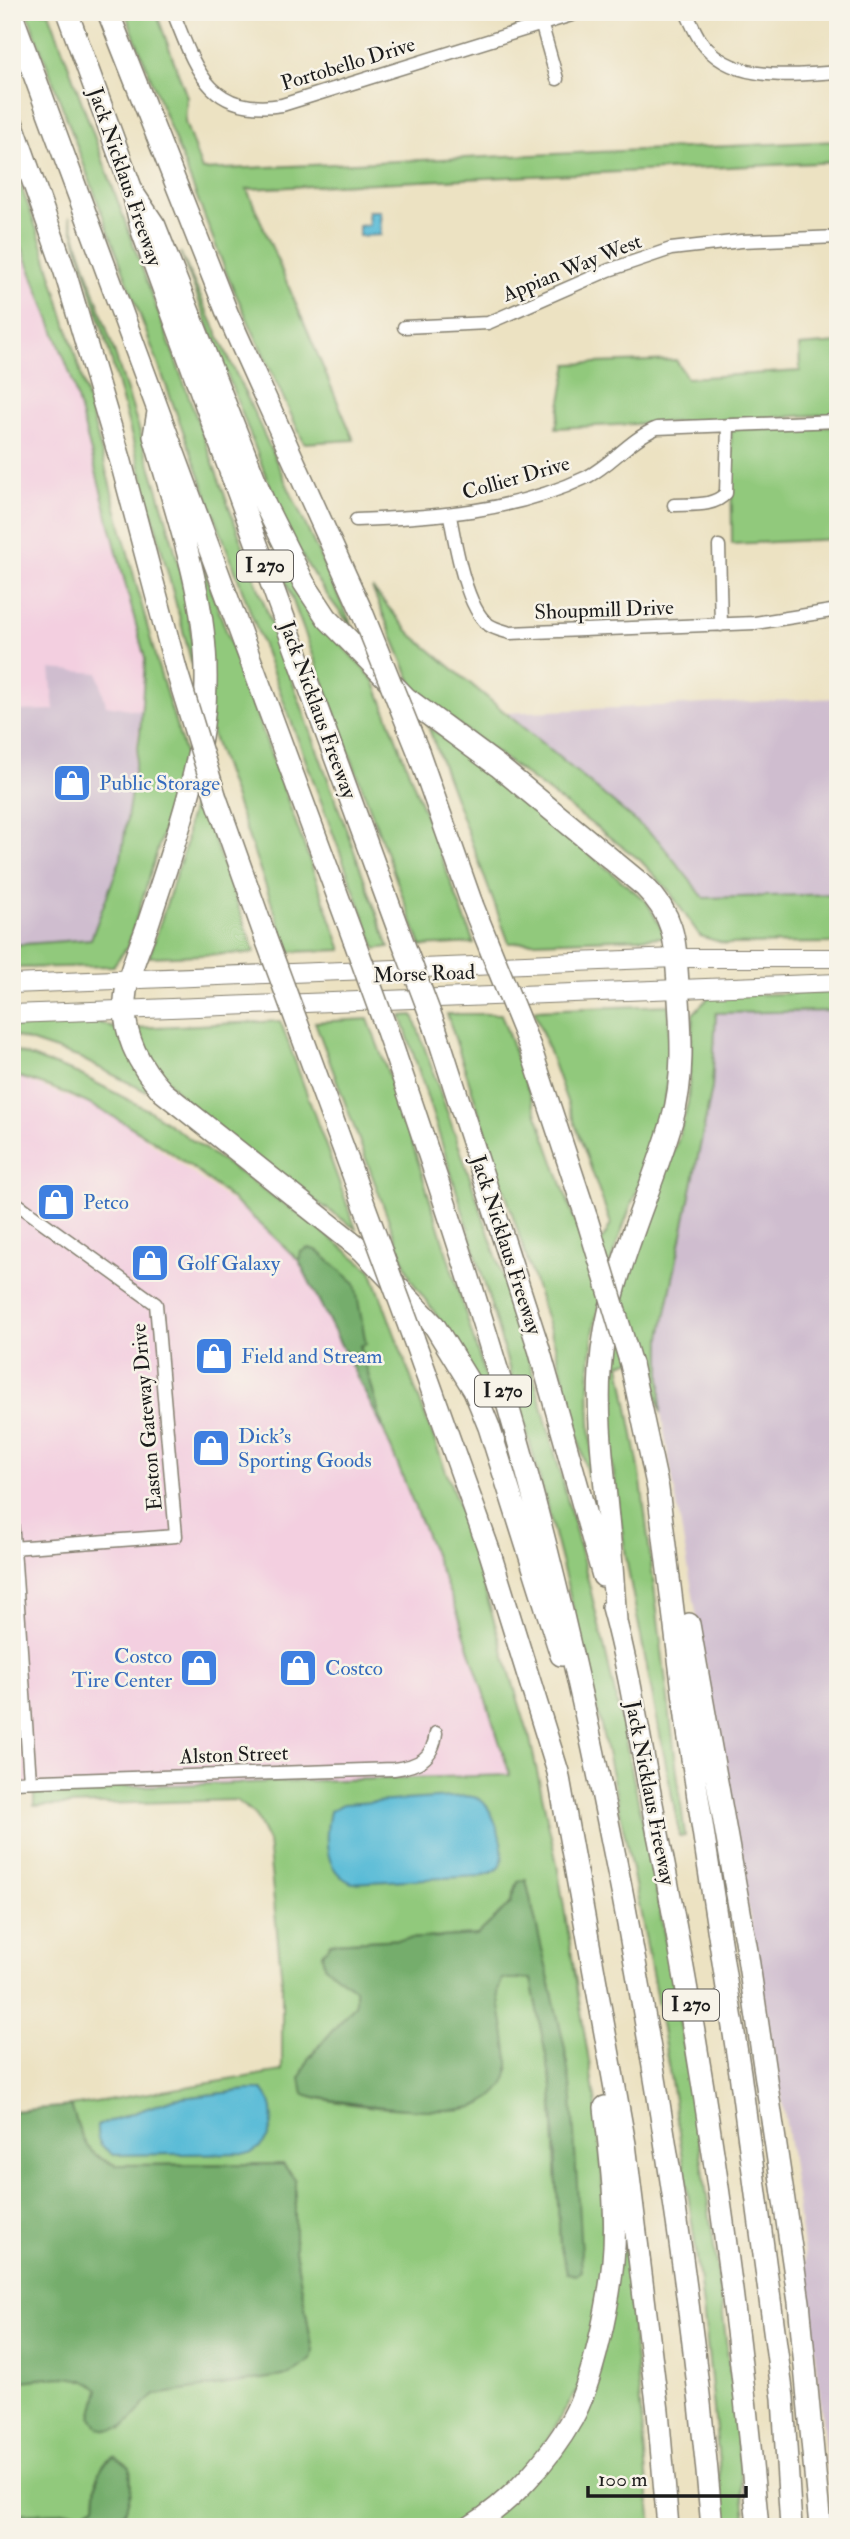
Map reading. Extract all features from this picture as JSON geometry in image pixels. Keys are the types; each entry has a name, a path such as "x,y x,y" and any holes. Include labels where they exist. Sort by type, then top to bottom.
{"highway":[{"name":"Jack Nicklaus Freeway","path":"67,12 133,193 142,231 435,1027 539,1349 616,1620 681,1949 706,2096 731,2272 758,2527"},
{"path":"108,12 228,315 362,612 418,751 472,904 530,1047 631,1364 682,1585 747,1951 799,2302 820,2527"},
{"name":"I 270","path":"12,15 386,1028 469,1274 521,1449 568,1633 596,1761 665,2127 691,2313 712,2527"},
{"path":"12,122 65,272 121,462 176,669 216,798 490,1553 558,1772 625,2144 658,2411 668,2527"},
{"path":"133,193 155,226 270,515 304,583 327,618 406,698 498,766 646,887 657,899 672,925 678,987 681,1072 677,1097 672,1121 634,1224 610,1308 600,1371 599,1422 616,1620"},
{"path":"158,412 154,436 200,612 205,654 205,702 192,778 130,980 127,1008 129,1032 136,1057 163,1092 362,1250 407,1294 455,1356 474,1390 489,1427 596,1761"},
{"path":"658,1489 688,1732 740,2073 783,2398 791,2527"},
{"path":"470,2527 490,2515 517,2488 572,2418 604,2316 613,2259 613,2194 592,1969"}],"main road":[{"name":"Morse Road","path":"12,984 676,958 838,958"},
{"name":"Morse Road","path":"12,1014 838,983"}],"street":[{"name":"Portobello Drive","path":"173,12 195,67 204,81 216,93 248,107 282,105 540,18 581,12"},
{"path":"686,12 702,43 735,68 775,75 838,72"},
{"path":"540,18 557,79"},
{"name":"Appian Way West","path":"404,327 488,323 608,270 671,249 741,241 838,237"},
{"name":"Collier Drive","path":"356,520 450,516 499,507 589,476 642,434 657,428 838,421"},
{"path":"674,506 710,503 720,500 726,493 728,425"},
{"name":"Shoupmill Drive","path":"450,516 456,548 474,606 488,625 510,634 721,625 800,618 838,610"},
{"path":"719,546 721,625"},
{"name":"Easton Gateway Drive","path":"12,1200 156,1304 176,1536 13,1547"},
{"path":"12,1519 30,1781"},
{"name":"Alston Street","path":"12,1782 404,1768 425,1759 434,1749 436,1733"}],"shaded area":[{"path":"12,221 71,376 145,659 140,733 121,858 91,939 12,945"},
{"name":"Public Storage","path":"50,669 98,673 106,705 141,711 121,855 91,939 12,945 12,711 54,710"},
{"path":"838,698 838,894 704,898 658,840 505,713"},
{"path":"838,1011 838,2490 829,2490 811,2306 787,2129 661,1413 661,1337 712,1088 716,1012"},
{"path":"12,1075 112,1114 259,1222 299,1261 384,1431 458,1614 510,1776 12,1790"}],"green space":[{"path":"27,12 49,12 389,947 376,949"},
{"path":"125,12 156,12 187,97 185,122 202,170 838,141 838,162 247,189 354,440 304,443 228,277"},
{"path":"12,161 42,244 79,367 157,663 186,757 128,946 113,966 12,968 12,945 91,939 121,858 140,733 145,659 71,376 12,221"},
{"path":"69,217 131,402 173,541 185,593 194,672 109,351"},
{"path":"180,252 353,628 313,574 281,515"},
{"path":"838,343 838,414 556,428 568,364 676,360 687,378 800,371 799,346"},
{"path":"838,426 838,539 732,544 731,429"},
{"path":"283,556 335,638 374,680 474,943 421,946 277,558"},
{"path":"202,564 342,950 289,952 211,731 198,565"},
{"path":"372,588 411,634 658,840 704,898 838,894 838,943 726,944 700,936 668,890 640,860 416,693"},
{"path":"428,726 503,781 647,902 666,937 509,943"},
{"path":"197,793 255,953 149,957 186,844 188,823"},
{"path":"838,992 838,1011 716,1013 712,1088 661,1337 661,1413 647,1355 620,1364 640,1473 685,1836 680,1837 628,1570 612,1463 608,1395 627,1271 678,1140 688,1102 693,1014 710,996"},
{"path":"669,1005 668,1071 663,1111 610,1265 596,1318 589,1397 594,1476 588,1477 555,1345 447,1014 501,1014 590,1263 611,1224 534,1010"},
{"path":"413,1015 524,1344 576,1532 610,1672 641,1813 692,2097 731,2383 746,2527 724,2527 706,2334 681,2142 648,1951 609,1761 564,1573 514,1386 460,1200 401,1016"},
{"path":"368,1019 402,1110 495,1408 491,1409 450,1334 411,1280 315,1022"},
{"path":"280,1021 356,1229 264,1165 200,1114 172,1086 150,1058 136,1028"},
{"path":"101,1023 119,1030 148,1087 145,1091 80,1058 14,1036 14,1027"},
{"path":"12,1050 79,1074 150,1111 313,1224 371,1270 460,1509 530,1739 557,1864 597,2111 602,2168 605,2298 579,2386 546,2443 518,2478 455,2527 94,2527 125,2512 131,2491 130,2467 97,2476 95,2505 84,2511 12,2514 12,2382 62,2377 88,2380 104,2395 122,2429 156,2394 289,2375 313,2352 295,2250 295,2180 283,2164 116,2165 90,2150 81,2135 71,2106 282,2071 282,1982 268,1842 254,1814 236,1800 34,1806 34,1789 510,1775 458,1614 384,1431 360,1345 366,1344 309,1248 301,1252 299,1261 237,1203 167,1150 130,1126 52,1088 12,1075","holes":["526,1880 565,2049 560,2245 552,2086 531,1979 502,1978 498,1991 508,2072 479,2105 438,2109 391,2108 344,2103 304,2094 308,2059 355,2005 355,1989 339,1974 330,1943 477,1935 511,1903 518,1881","262,2090 97,2126 173,2099"]},
{"path":"309,1248 318,1251 355,1283 366,1344 360,1346 384,1431 299,1261 301,1252"},
{"path":"526,1880 565,2049 572,2099 582,2271 576,2275 567,2273 560,2245 552,2086 531,1979 502,1979 498,1991 508,2072 498,2091 481,2104 467,2108 421,2110 341,2101 303,2094 300,2078 308,2059 355,2005 355,1989 324,1966 322,1953 331,1943 477,1935 511,1903 518,1881"},
{"path":"71,2106 81,2135 90,2150 116,2165 283,2164 295,2180 295,2250 313,2352 311,2360 289,2375 156,2395 125,2425 110,2430 99,2428 92,2417 99,2389 90,2383 69,2377 12,2382 12,2111"},
{"path":"620,2248 625,2249 652,2527 482,2527 564,2443"},
{"path":"115,2456 130,2467 131,2491 125,2512 94,2527 12,2527 12,2514 84,2511 95,2505 100,2470 108,2459"}],"water":[{"path":"368,211 380,211 381,235 359,236 359,226 369,225"},
{"path":"467,1796 482,1801 495,1822 501,1841 502,1858 500,1867 495,1871 481,1876 352,1883 335,1871 327,1843 330,1811 343,1804"},
{"path":"262,2090 268,2098 272,2115 272,2124 265,2141 251,2153 113,2155 98,2140 97,2126 173,2099"}],"place":[{"name":"Public Storage","path":"72,783"},
{"name":"Petco","path":"56,1202"},
{"name":"Golf Galaxy","path":"150,1263"},
{"name":"Field and Stream","path":"214,1356"},
{"name":"Dick's Sporting Goods","path":"211,1448"},
{"name":"Costco Tire Center","path":"199,1668"},
{"name":"Costco","path":"298,1668"}]}
